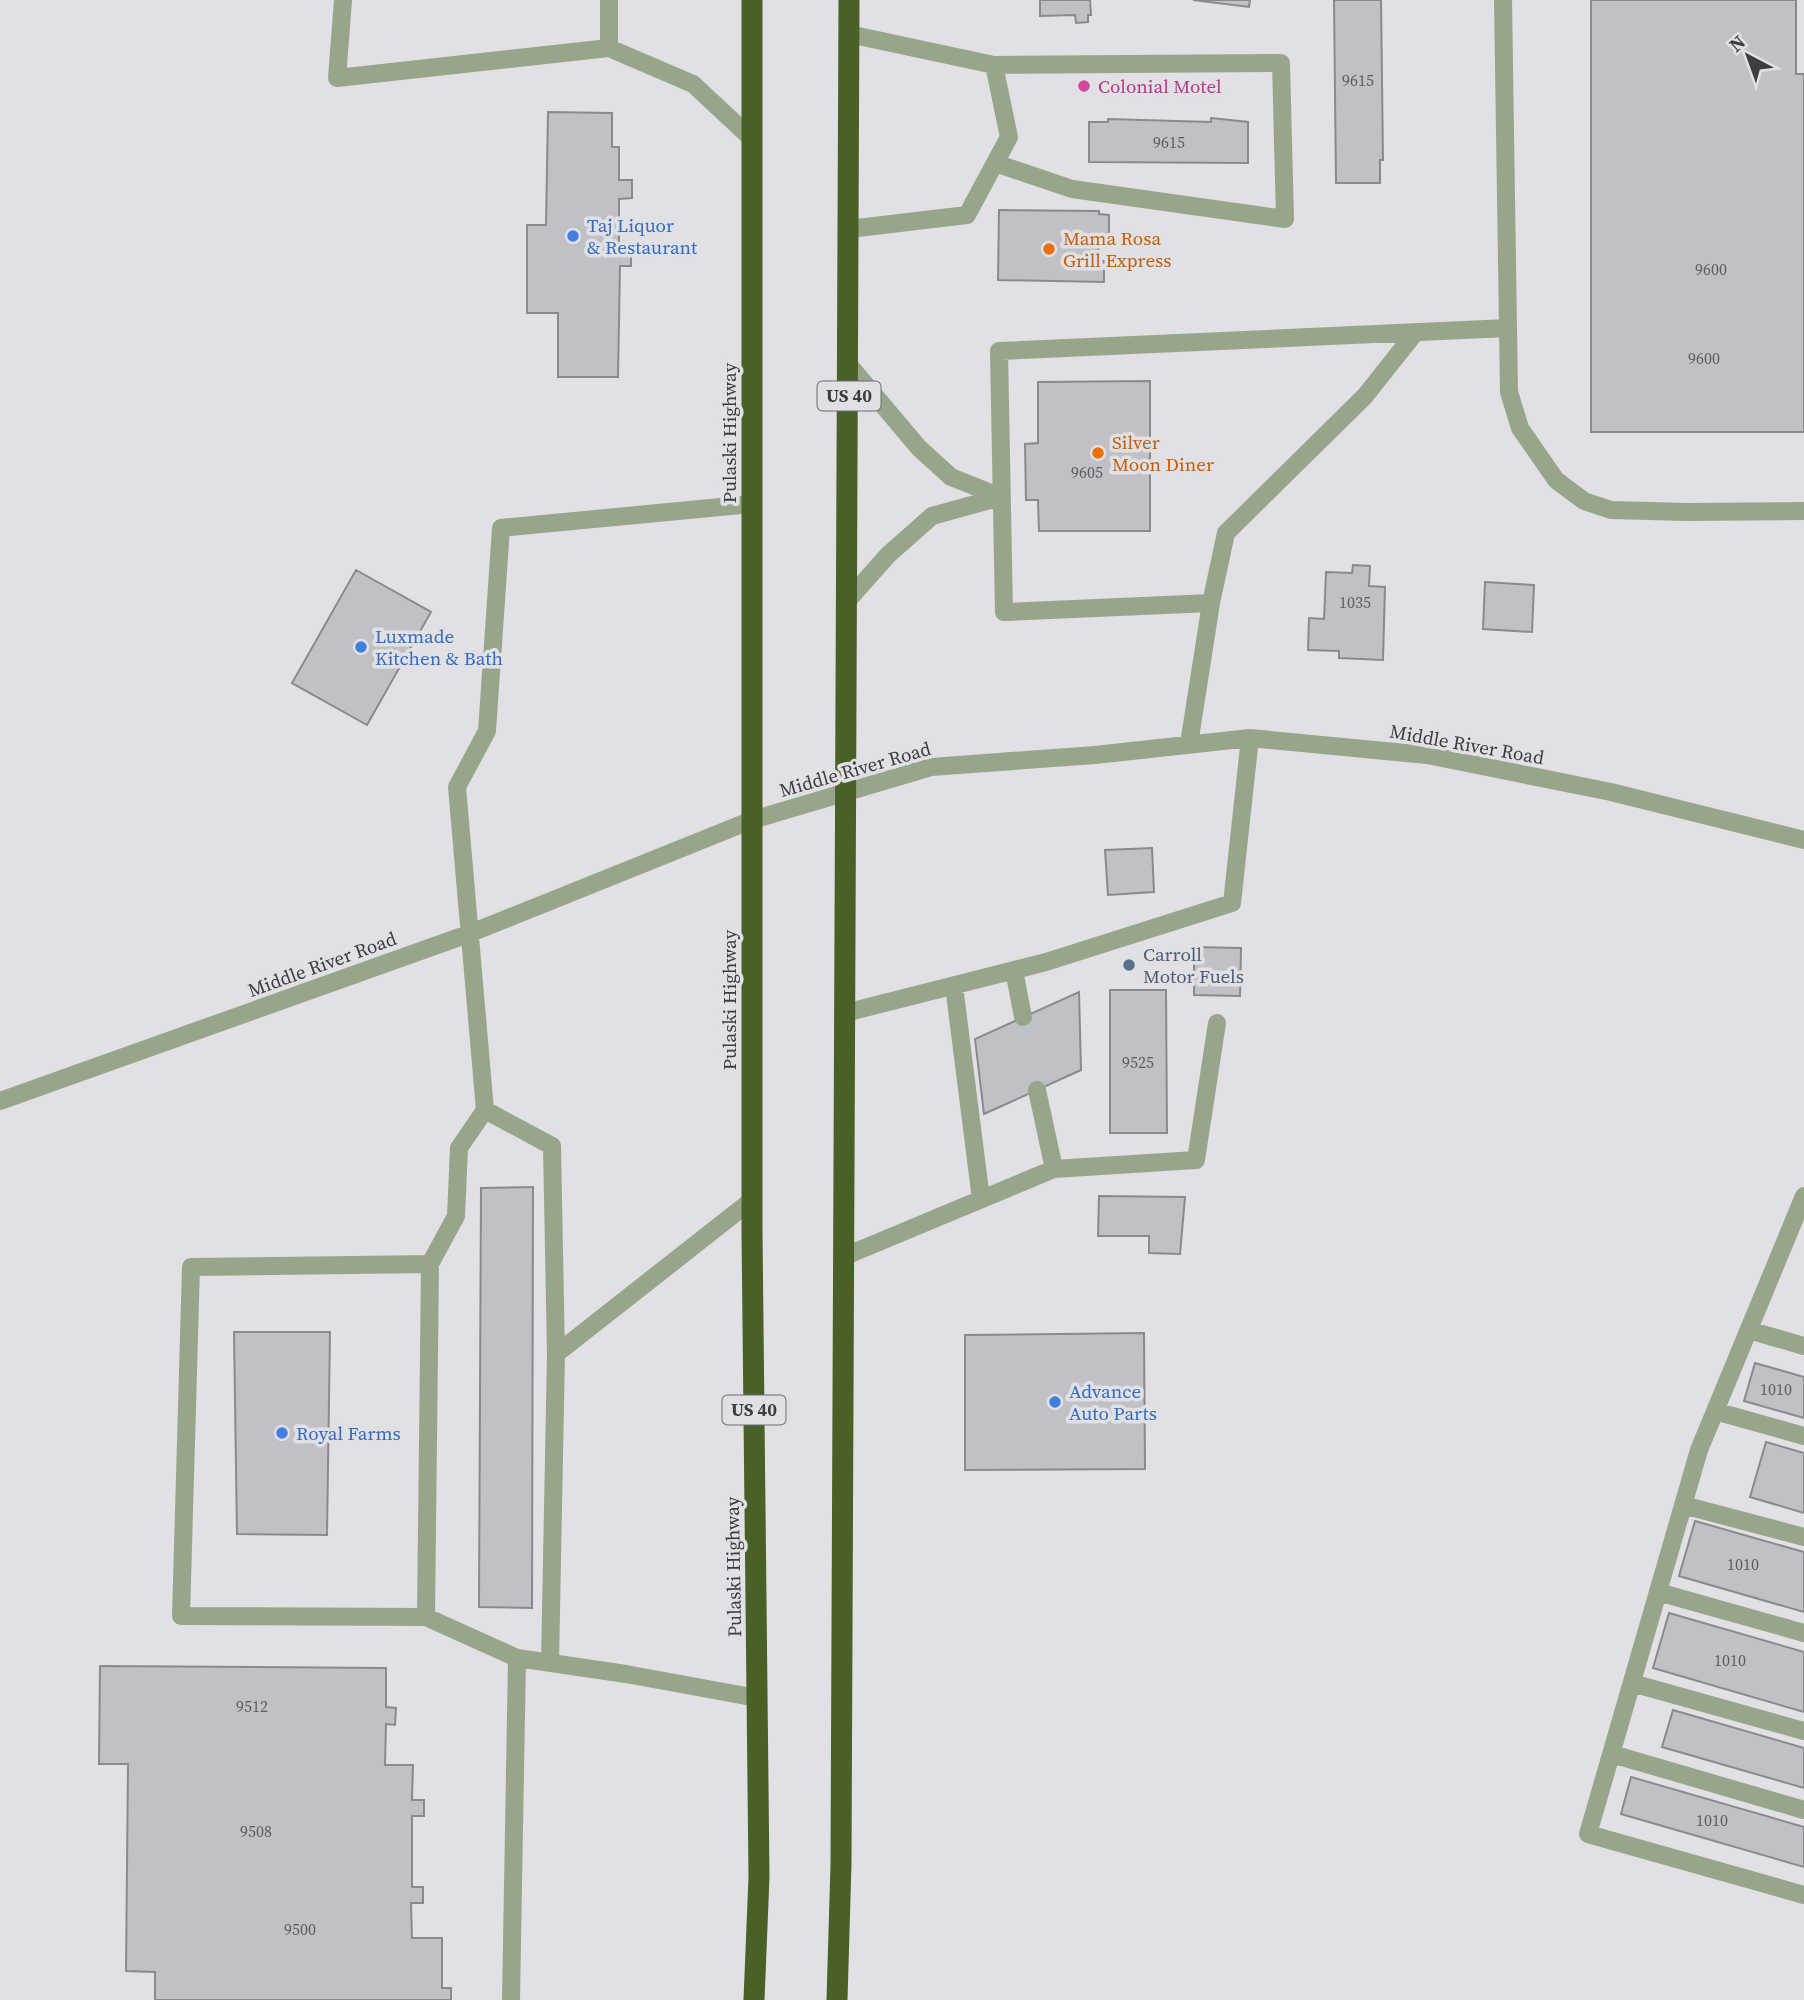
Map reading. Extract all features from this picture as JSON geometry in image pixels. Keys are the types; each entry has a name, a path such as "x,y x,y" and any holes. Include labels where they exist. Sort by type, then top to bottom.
{"highway":[{"name":"Pulaski Highway","path":"752,0 752,1200 759,1877 754,2000"},
{"name":"US 40","path":"837,2000 841,1864 849,0"}],"street":[{"path":"344,0 337,78 609,48 693,84 752,139"},
{"path":"609,0 609,48"},
{"path":"1503,0 1509,392 1520,428 1556,480 1584,501 1611,509 1687,512 1804,511"},
{"path":"849,34 994,65 1281,63 1286,219 1072,190 995,163"},
{"path":"849,229 967,215 1009,137 994,65"},
{"path":"1211,603 1003,612 999,351 1508,328"},
{"path":"1189,744 1211,603 1226,533 1365,396 1415,332"},
{"path":"849,365 919,448 951,477 1002,497"},
{"path":"848,600 888,555 932,516 1002,497"},
{"path":"426,1617 430,1264 456,1216 459,1149 485,1110 457,787 487,731 501,528 752,504"},
{"path":"845,1013 1014,970 1232,903 1250,738"},
{"name":"Middle River Road","path":"0,1101 471,933 752,820 931,767 1095,755 1250,738 1427,755 1611,792 1804,840"},
{"path":"1014,970 1023,1017"},
{"path":"954,986 981,1199"},
{"path":"843,1257 1054,1169 1196,1160 1217,1023"},
{"path":"1037,1090 1054,1169"},
{"path":"485,1110 552,1146 556,1354 550,1663"},
{"path":"1804,1196 1699,1450 1588,1834 1804,1895"},
{"path":"556,1354 752,1200"},
{"path":"430,1264 191,1267 181,1616 426,1617 517,1658 758,1698"},
{"path":"1749,1330 1804,1346"},
{"path":"1715,1410 1804,1436"},
{"path":"1683,1505 1804,1538"},
{"path":"1658,1592 1804,1633"},
{"path":"511,2000 517,1658"},
{"path":"1632,1683 1804,1731"},
{"path":"1612,1754 1804,1810"}],"building":[{"path":"1040,0 1090,0 1091,15 1088,15 1088,22 1076,23 1075,15 1040,16"},
{"path":"1193,0 1250,0 1249,7"},
{"path":"1334,0 1381,0 1383,160 1380,160 1380,183 1336,183"},
{"path":"1591,0 1796,0 1796,74 1804,74 1804,432 1591,432"},
{"name":"Taj Liquor & Restaurant","path":"548,112 612,113 612,147 619,147 619,180 632,180 632,198 619,199 619,247 631,246 631,266 620,266 618,377 558,377 558,313 527,313 527,225 546,225"},
{"path":"1211,118 1248,122 1248,163 1089,162 1089,122 1108,122 1108,119 1211,122"},
{"name":"Mama Rosa Grill Express","path":"999,210 1099,211 1099,214 1109,215 1109,238 1099,238 1098,260 1104,261 1104,282 998,280"},
{"path":"1150,381 1150,531 1039,531 1038,500 1026,500 1025,444 1038,443 1038,382"},
{"path":"1353,565 1370,566 1369,586 1385,587 1383,660 1339,658 1339,651 1308,650 1309,618 1324,619 1326,572 1352,573"},
{"name":"Luxmade Kitchen & Bath","path":"356,570 431,612 367,725 292,683"},
{"path":"1485,582 1534,585 1532,632 1483,629"},
{"path":"1152,848 1154,892 1108,895 1105,850"},
{"path":"1194,947 1241,948 1240,996 1194,995"},
{"path":"1110,990 1166,990 1167,1133 1110,1133"},
{"path":"1079,992 1081,1070 984,1114 975,1039"},
{"path":"533,1187 532,1608 479,1607 481,1188"},
{"path":"1099,1196 1185,1197 1180,1254 1149,1253 1149,1236 1098,1236"},
{"name":"Royal Farms","path":"234,1332 330,1332 327,1535 237,1534"},
{"name":"Advance Auto Parts","path":"1144,1333 1145,1469 965,1470 965,1335"},
{"path":"1755,1363 1804,1377 1804,1418 1744,1401"},
{"path":"1766,1442 1804,1453 1804,1513 1750,1497"},
{"path":"1695,1521 1804,1552 1804,1612 1679,1576"},
{"path":"1669,1613 1804,1652 1804,1712 1653,1668"},
{"path":"100,1666 386,1668 386,1707 396,1708 395,1725 386,1724 385,1765 413,1765 412,1800 424,1800 424,1816 412,1816 412,1887 423,1887 423,1903 411,1903 412,1938 442,1938 442,1988 451,1988 451,2000 155,2000 155,1972 126,1971 128,1764 99,1764"},
{"path":"1673,1710 1804,1748 1804,1788 1662,1747"},
{"path":"1631,1777 1804,1827 1804,1867 1621,1814"}],"place":[{"name":"Colonial Motel","path":"1084,86"},
{"name":"Taj Liquor & Restaurant","path":"573,236"},
{"name":"Mama Rosa Grill Express","path":"1049,249"},
{"name":"Silver Moon Diner","path":"1098,453"},
{"name":"Luxmade Kitchen & Bath","path":"361,647"},
{"name":"Carroll Motor Fuels","path":"1129,965"},
{"name":"Advance Auto Parts","path":"1055,1402"},
{"name":"Royal Farms","path":"282,1433"}]}
